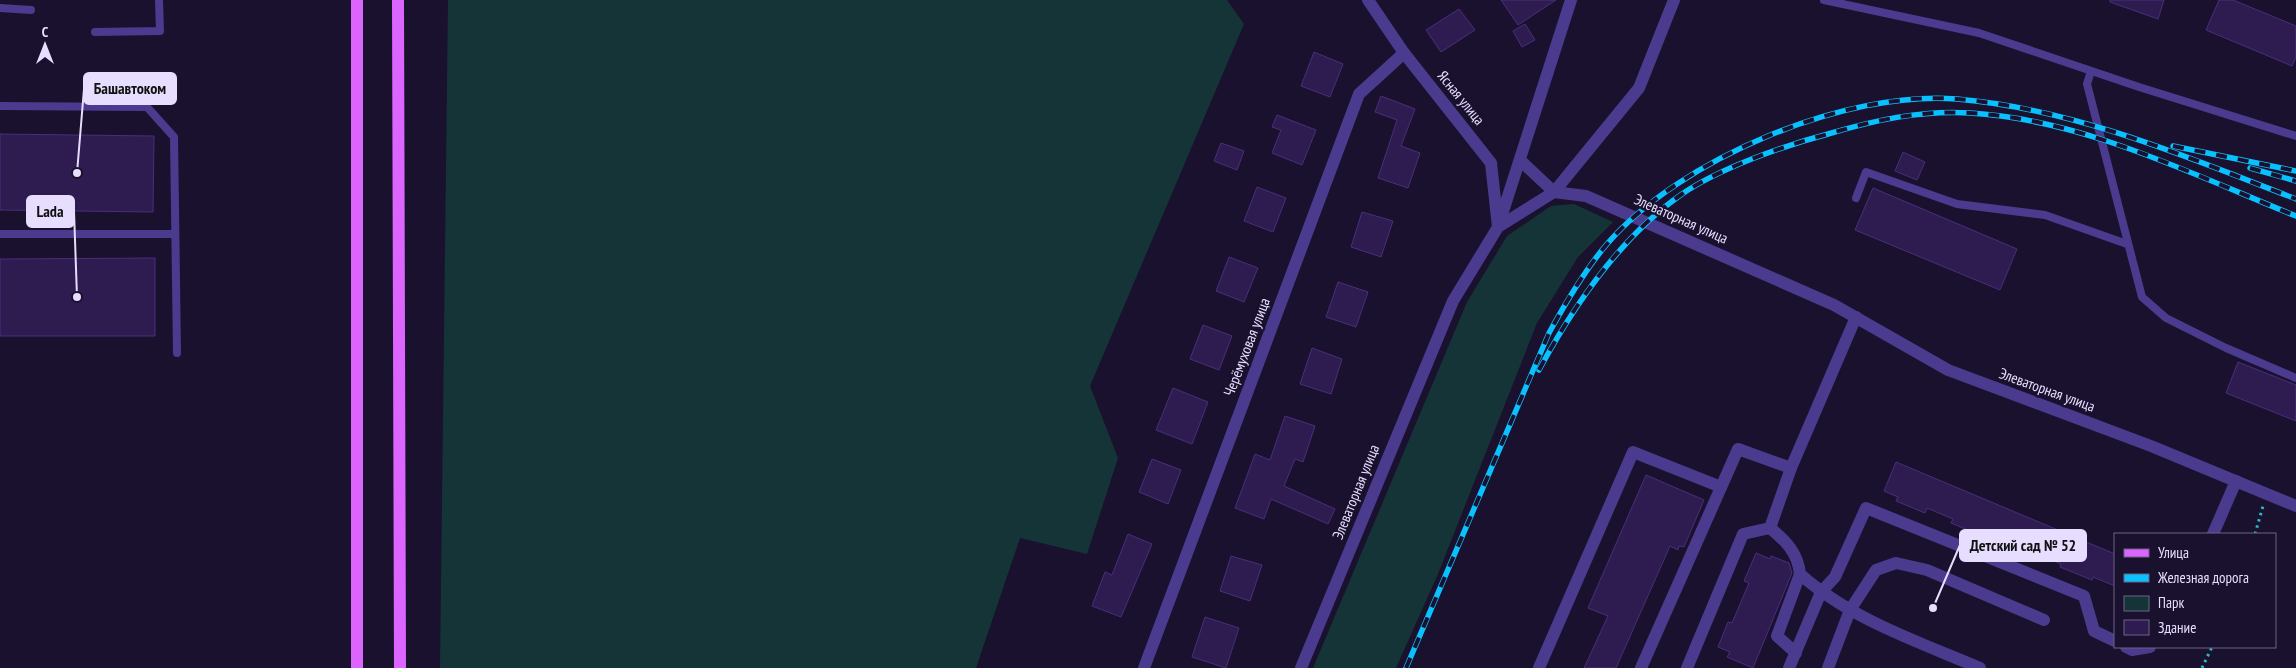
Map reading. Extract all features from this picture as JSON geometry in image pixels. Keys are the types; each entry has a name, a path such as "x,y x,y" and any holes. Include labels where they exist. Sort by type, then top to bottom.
{"main road":[{"path":"357,668 358,0"},
{"path":"398,0 400,668"}],"street":[{"name":"Ясная улица","path":"1368,0 1404,53 1491,163 1498,228"},
{"path":"1498,228 1571,0"},
{"path":"1520,160 1554,192 1639,88 1674,0"},
{"name":"Черёмуховая улица","path":"1144,668 1359,94 1404,53"},
{"name":"Элеваторная улица","path":"1301,668 1453,301 1498,228 1554,192 1586,196 1825,301 1948,370 2150,446 2296,506"},
{"path":"1770,528 1791,468 1856,317"},
{"path":"1641,668 1738,449 1791,468"},
{"path":"1539,668 1633,452 1721,487"},
{"path":"2214,533 2236,481"},
{"path":"1789,668 1820,592 1835,577 1866,508 2084,596 2094,631 2114,641"},
{"path":"1770,528 1786,541 1798,560 1800,574 1777,636 1796,653"},
{"path":"1687,668 1743,534 1770,528"},
{"path":"1828,668 1850,610 1876,570 1896,563 1926,570 2044,620"},
{"path":"1800,574 1820,592 1850,610 1980,668"},
{"path":"2128,648 2132,650 2144,648"}],"lane":[{"path":"95,32 160,31 159,0"},
{"path":"1824,0 1979,33 2296,136"},
{"path":"0,8 31,10"},
{"path":"2092,71 2087,84 2113,178 2127,244 2142,297 2166,318 2226,348 2296,378"},
{"path":"0,106 147,107 174,138 177,352"},
{"path":"1856,198 1866,172 1957,204 2045,216 2127,244"},
{"path":"0,234 175,234"}],"path":[{"path":"2255,533 2262,508 2269,494"},
{"path":"2202,668 2212,648"}],"green space":[{"path":"448,0 1227,0 1244,24 1090,386 1118,458 1087,554 1020,538 976,668 440,668"},
{"path":"1574,204 1613,222 1578,257 1537,323 1438,574 1396,668 1313,668 1467,302 1507,236 1551,206"}],"building":[{"path":"1501,0 1556,0 1518,25"},
{"path":"2110,0 2164,0 2158,19 2110,2"},
{"path":"2219,0 2233,0 2296,26 2296,57 2292,66 2206,30"},
{"path":"1459,9 1475,30 1441,52 1426,30"},
{"path":"1525,24 1535,40 1522,47 1513,31"},
{"path":"1314,52 1343,64 1330,97 1301,86"},
{"path":"1381,96 1415,109 1401,146 1420,153 1408,188 1378,178 1397,120 1375,112"},
{"path":"1277,115 1316,130 1302,165 1272,153 1281,130 1272,127"},
{"path":"0,134 154,136 153,212 0,210"},
{"path":"1221,143 1244,151 1237,170 1214,161"},
{"path":"1903,152 1925,162 1917,180 1895,171"},
{"path":"1257,187 1286,198 1273,232 1244,221"},
{"path":"1873,188 2017,249 2000,290 1855,230"},
{"path":"1362,212 1393,221 1381,257 1351,247"},
{"path":"1229,257 1258,268 1244,302 1216,291"},
{"path":"155,258 155,336 0,336 0,259"},
{"path":"1338,282 1368,292 1356,327 1326,317"},
{"path":"1203,325 1232,336 1219,370 1190,359"},
{"path":"1312,348 1342,359 1331,394 1300,384"},
{"path":"2238,362 2296,385 2296,421 2226,393"},
{"path":"1173,388 1208,402 1192,444 1156,430"},
{"path":"1285,416 1315,426 1303,462 1295,459 1284,486 1335,509 1328,524 1271,499 1264,519 1235,508 1255,454 1270,460"},
{"path":"1152,459 1181,470 1168,504 1139,492"},
{"path":"1896,462 2114,554 2114,586 2093,577 2092,580 2060,567 2061,564 2037,554 2035,558 2005,545 2007,542 1982,531 1980,535 1951,523 1953,519 1927,508 1925,513 1896,501 1898,497 1884,491"},
{"path":"1646,475 1704,500 1684,547 1679,546 1678,550 1670,546 1616,668 1584,668 1608,616 1588,608"},
{"path":"1128,534 1152,544 1121,617 1092,606 1105,572 1112,575"},
{"path":"1756,553 1770,559 1771,556 1789,563 1792,573 1753,668 1727,657 1730,652 1718,647 1728,622 1732,623 1749,583 1744,581"},
{"path":"1231,556 1262,565 1250,601 1220,591"},
{"path":"1205,617 1239,628 1226,668 1192,657"}],"railway":[{"path":"1406,668 1549,333 1569,298 1607,244 1638,213 1677,184 1720,158 1767,136 1816,119 1865,106 1913,99 1957,99 2001,104 2087,124 2214,167 2296,199"},
{"path":"1539,370 1567,321 1600,274 1638,230 1682,194 1715,175 1772,151 1881,120 1952,112 2012,117 2054,126 2137,151 2296,216"},
{"path":"2173,146 2296,171"},
{"path":"2250,168 2296,181"}],"place":[{"name":"Башавтоком","path":"77,173"},
{"name":"Lada","path":"77,297"},
{"name":"Детский сад № 52","path":"1933,608"}]}
